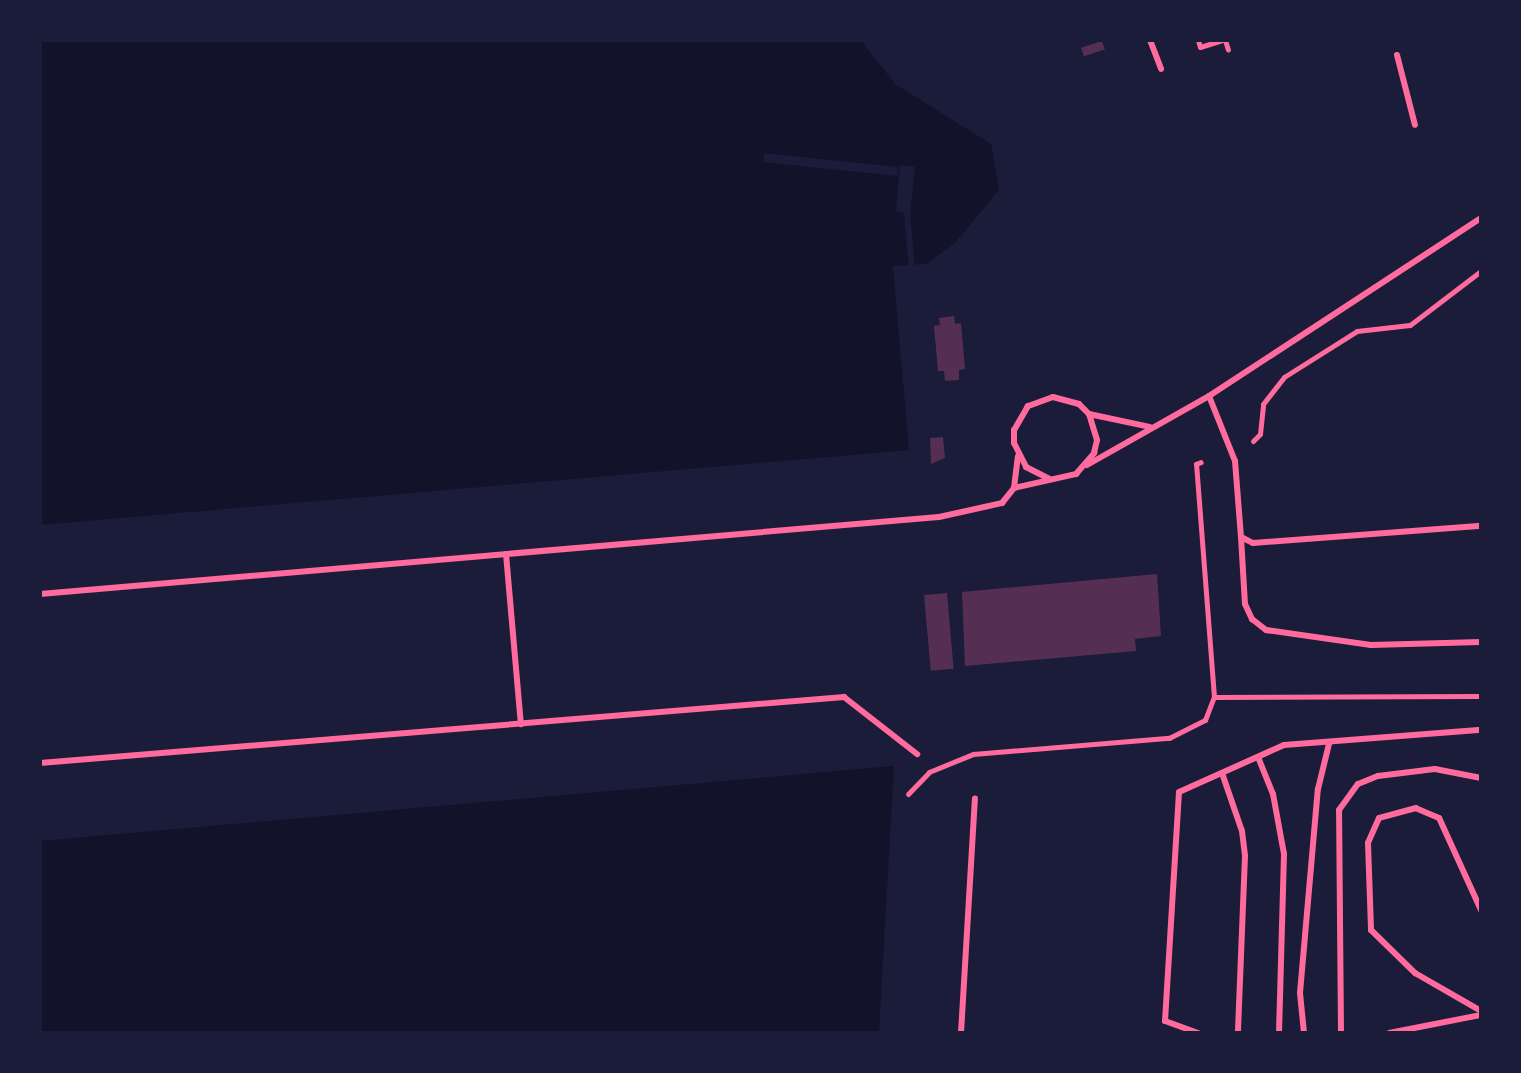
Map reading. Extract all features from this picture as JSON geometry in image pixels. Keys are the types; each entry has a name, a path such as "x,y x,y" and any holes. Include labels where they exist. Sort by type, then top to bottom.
{"lane":[{"path":"1150,40 1161,69"},
{"path":"1397,55 1415,125"},
{"path":"1014,488 1076,474 1150,427 1209,396 1481,218"},
{"path":"1209,396 1233,449 1245,604 1252,619 1266,630 1371,645 1481,642"},
{"path":"40,594 939,517 1002,503 1014,488 1018,456 1014,430 1028,406 1040,399 1067,398 1089,414 1150,427"},
{"path":"1087,465 1097,440 1089,414"},
{"path":"1018,456 1026,467 1050,479"},
{"path":"1241,537 1258,544 1481,526"},
{"path":"506,554 521,724"},
{"path":"40,763 844,697 917,754"},
{"path":"1198,1033 1165,1021 1179,792 1284,745 1329,744 1391,734 1481,730"},
{"path":"1304,1033 1300,993 1318,789 1329,744"},
{"path":"1258,757 1283,841 1279,1033"},
{"path":"1341,1033 1339,810 1358,784 1378,776 1435,769 1481,778"},
{"path":"1222,773 1242,831 1245,856 1238,1033"},
{"path":"961,1033 975,798"},
{"path":"1481,910 1439,818 1403,808 1379,818 1368,843 1371,930 1415,973 1481,1013"},
{"path":"1389,1033 1481,1013"}],"path":[{"path":"1198,40 1200,47 1224,40 1228,50"},
{"path":"1253,441 1260,434 1263,404 1284,377 1357,331 1410,325 1481,271"},
{"path":"908,794 929,772 973,754 1186,733 1205,720 1214,697 1196,464 1201,462"},
{"path":"1214,697 1481,696"}],"shaded area":[{"path":"40,40 861,40 895,84 991,144 999,190 954,244 926,264 893,266 909,450 40,525"},
{"path":"894,766 879,1033 40,1033 40,841"}],"pier":[{"path":"764,153 898,167 897,176 763,162"},
{"path":"900,165 915,167 910,214 915,269 909,269 904,213 896,212"}],"building":[{"path":"1102,41 1105,50 1084,56 1081,48"},
{"path":"954,316 955,324 961,323 965,369 959,370 959,380 945,381 944,371 938,371 934,326 940,325 939,318"},
{"path":"943,437 945,458 931,464 930,438"},
{"path":"1157,574 1161,636 1135,639 1136,651 965,666 962,592"},
{"path":"947,593 954,669 931,671 924,595"}]}
